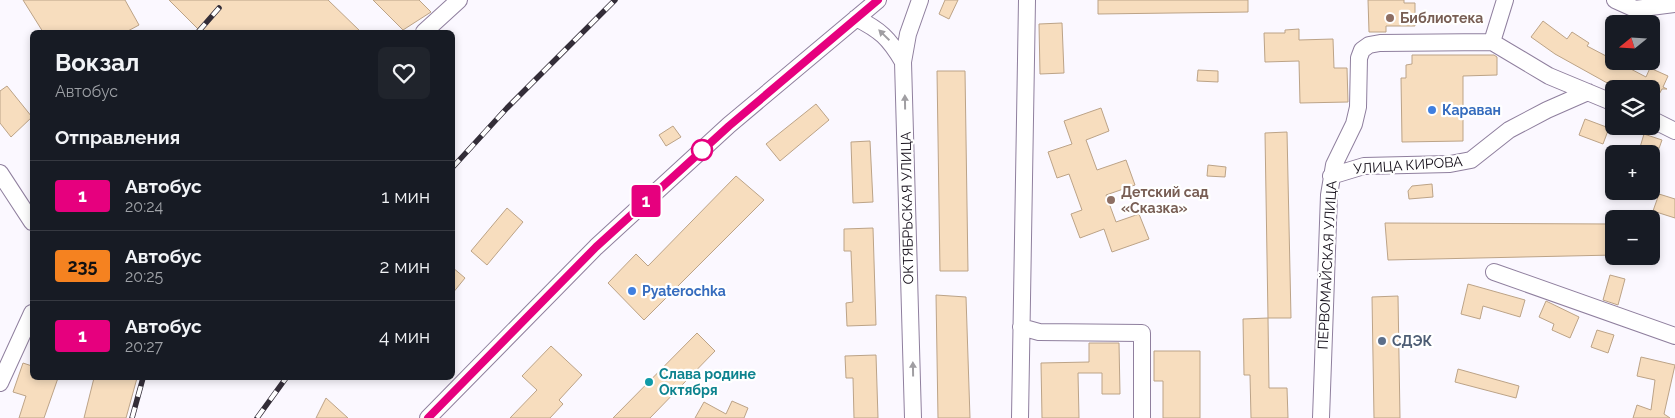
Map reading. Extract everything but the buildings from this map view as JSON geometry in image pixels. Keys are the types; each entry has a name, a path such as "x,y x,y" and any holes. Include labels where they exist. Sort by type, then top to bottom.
{"street":[{"path":"426,30 459,0"},
{"path":"428,418 596,247 729,126 878,0"},
{"name":"ОКТЯБРЬСКАЯ УЛИЦА","path":"914,418 903,62 908,34 920,0"},
{"path":"1020,418 1027,0"},
{"path":"1505,0 1492,42 1549,76 1605,99"},
{"path":"1615,0 1635,9 1649,9 1675,4"},
{"path":"856,18 878,29 892,42 903,62"},
{"name":"ПЕРВОМАЙСКАЯ УЛИЦА","path":"1321,418 1331,176 1334,165 1354,124 1358,107 1359,58 1362,50 1369,45 1380,43 1492,42"},
{"name":"УЛИЦА КИРОВА","path":"1331,176 1364,166 1450,164 1471,160 1509,130 1547,110 1588,92"},
{"path":"1660,124 1675,130"},
{"path":"0,173 30,219"},
{"path":"1494,272 1675,336"},
{"path":"0,383 30,318"},
{"path":"1021,327 1039,332 1142,333 1142,418"}],"railway":[{"path":"455,165 507,108 615,0"},
{"path":"200,30 219,8"},
{"path":"132,418 142,380"},
{"path":"257,418 285,380"}],"bus line":[{"name":"1","path":"428,418 596,247 729,126 878,0"}],"place":[{"name":"Библиотека","path":"1390,18"},
{"name":"Караван","path":"1432,110"},
{"name":"Детский сад «Сказка»","path":"1111,200"},
{"name":"Pyaterochka","path":"632,291"},
{"name":"СДЭК","path":"1382,341"},
{"name":"Слава родине Октября","path":"649,382"}]}
